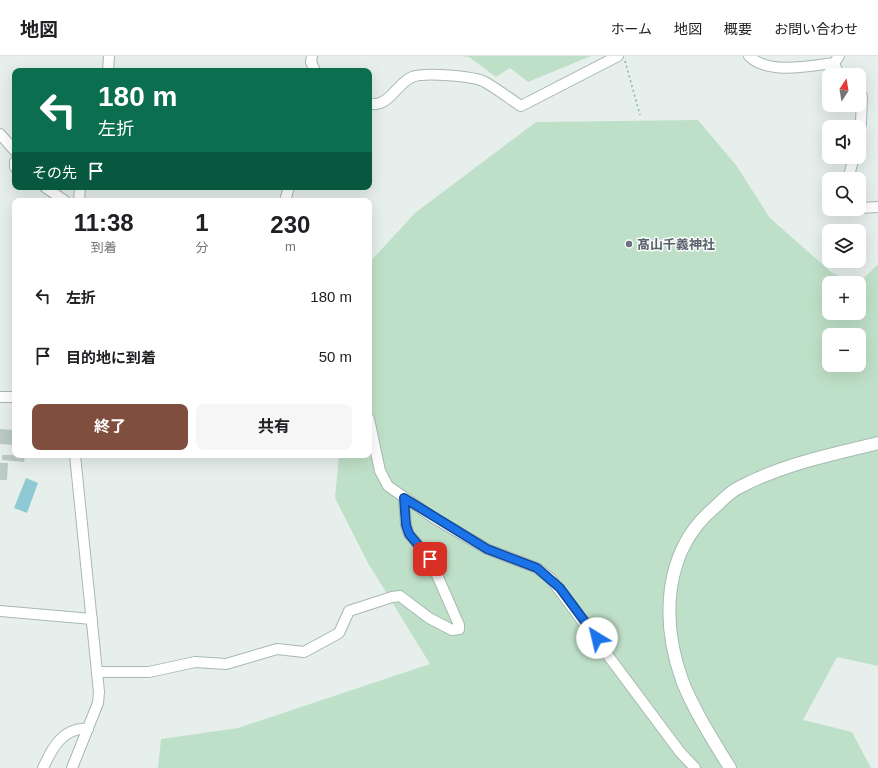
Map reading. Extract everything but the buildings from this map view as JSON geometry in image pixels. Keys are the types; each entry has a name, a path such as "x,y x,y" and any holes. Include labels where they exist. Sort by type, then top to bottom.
{"street":[{"path":"108,68 109,56"},
{"path":"312,56 311,62 314,68"},
{"path":"372,104 376,106 382,104 403,82 420,74 474,79 484,82 521,106 618,56"},
{"path":"749,56 757,63 773,67 836,60"},
{"path":"0,134 12,147"},
{"path":"49,190 61,198"},
{"path":"866,208 878,207"},
{"path":"0,397 12,397"},
{"path":"372,433 380,471 388,486 404,498 487,549 537,568 552,579 680,752 695,768"},
{"path":"730,768 712,738 683,682 674,654 670,625 671,580 683,545 701,519 738,487 788,465 878,443"},
{"path":"72,768 98,703 98,672 75,458"},
{"path":"98,672 149,672 195,662 226,664 277,649 304,652 338,633 349,611 392,596 400,596 429,618 452,630 459,629 459,625 430,559 409,534 406,525 404,498"},
{"path":"0,611 92,619"},
{"path":"43,768 56,742 65,734 82,728 88,729"}],"path":[{"path":"624,56 640,115"}],"green space":[{"path":"460,56 591,56 528,82 510,68 496,77 469,57"},
{"path":"698,120 736,165 770,218 822,264 822,268 826,268 839,276 822,276 822,320 866,320 866,276 878,264 878,666 837,657 803,720 852,732 871,768 158,768 161,739 238,728 430,664 368,563 335,498 339,458 372,458 372,260 415,213 536,122"}],"water":[{"path":"26,478 38,483 27,513 14,508"}],"place":[{"name":"髙山千義神社","path":"629,244"}],"route":[{"path":"430,559 409,534 406,525 404,498 434,518 487,549 507,558 537,568 552,579 560,588 597,638"}]}
